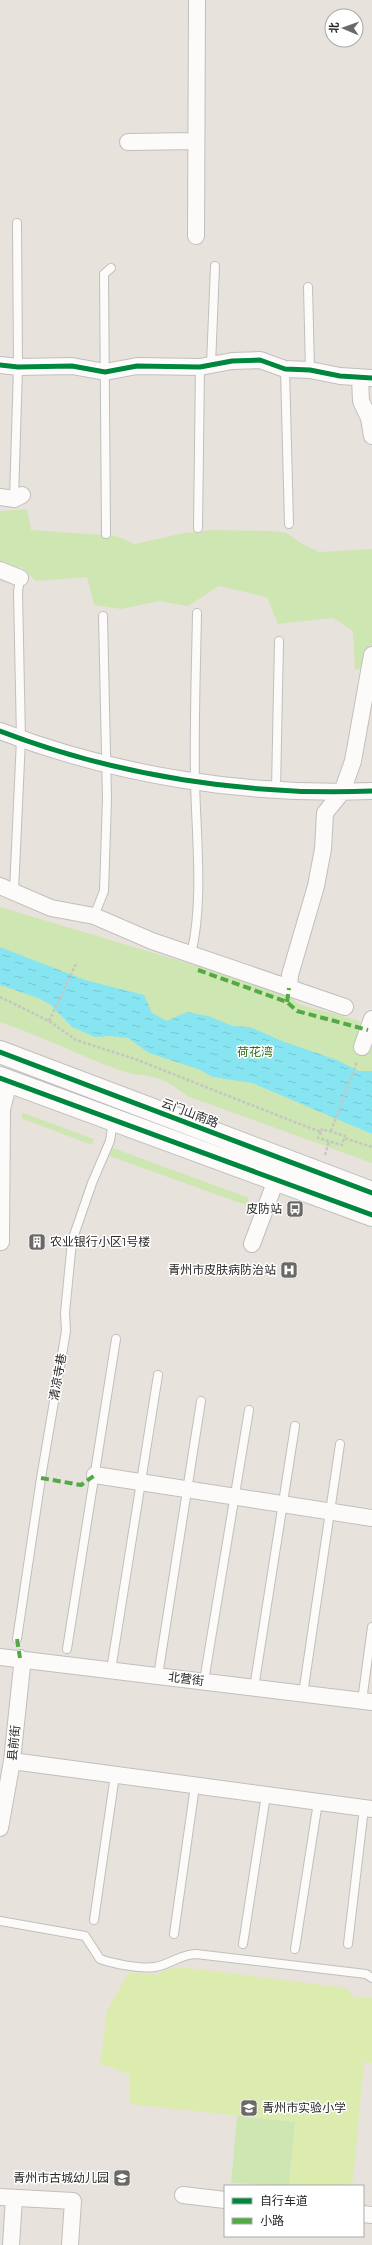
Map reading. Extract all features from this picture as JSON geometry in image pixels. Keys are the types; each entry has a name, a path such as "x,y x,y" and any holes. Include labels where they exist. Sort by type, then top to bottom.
{"main road":[{"name":"云门山南路","path":"0,1052 372,1193"},
{"path":"5,1080 372,1215"},
{"path":"276,1180 283,1159"}],"street":[{"path":"196,236 197,0"},
{"path":"128,142 196,141"},
{"path":"0,365 18,367 72,366 105,372 137,366 205,366 232,361 260,360 285,369 310,370 366,378 361,401 368,418 372,436"},
{"path":"0,570 20,578"},
{"path":"289,988 290,975 316,886 323,849 325,813 342,792 353,761 372,655"},
{"path":"0,731 21,739 133,772 195,781 276,789 342,792 372,791"},
{"path":"7,889 51,908 94,916 152,941 345,1007"},
{"path":"362,1047 371,1026"},
{"path":"1,1242 2,1109 5,1080"},
{"path":"252,1244 276,1180"},
{"path":"95,1475 372,1518"},
{"name":"北营街","path":"0,1656 367,1702"},
{"name":"县前街","path":"0,1828 12,1761 22,1666 20,1658"},
{"path":"12,1761 368,1809"},
{"path":"183,2195 224,2200"},
{"path":"11,2245 7,2198 73,2201 70,2245"}],"lane":[{"path":"12,497 18,367 18,224"},
{"path":"198,528 205,366 215,266"},
{"path":"106,534 104,274 111,268"},
{"path":"308,287 310,370"},
{"path":"285,369 289,524"},
{"path":"7,889 21,739 18,592 20,578"},
{"path":"191,954 196,935 198,846 195,781 197,613"},
{"path":"94,916 104,891 107,799 104,616"},
{"path":"276,789 279,641"},
{"name":"清凉寺巷","path":"17,1639 40,1478 66,1331 65,1313 72,1240 92,1183 110,1141 113,1121"},
{"path":"67,1650 116,1339"},
{"path":"111,1670 158,1375"},
{"path":"158,1676 201,1401"},
{"path":"204,1681 249,1410"},
{"path":"254,1688 295,1426"},
{"path":"303,1694 340,1444"},
{"path":"367,1702 372,1627"},
{"path":"94,1920 115,1775"},
{"path":"174,1934 195,1786"},
{"path":"243,1944 266,1795"},
{"path":"295,1950 318,1802"},
{"path":"348,1944 368,1809"},
{"path":"0,1921 86,1936 100,1959 113,1963 155,1967 188,1954 196,1954 366,1974 372,1978"}],"path":[{"path":"49,1021 77,962"},
{"path":"0,997 49,1021 76,1040 135,1059 321,1132"},
{"path":"331,1131 362,1047"},
{"path":"344,1138 342,1145 318,1138 322,1129 345,1136 344,1138 372,1147"},
{"path":"325,1156 329,1141"}],"green space":[{"path":"27,509 31,530 116,536 135,544 184,533 212,530 271,531 287,533 299,542 319,552 372,549 372,665 355,670 353,631 333,618 278,624 267,597 219,586 188,606 159,601 121,609 94,605 87,577 36,581 22,568 0,563 0,511"},
{"name":"荷花湾","path":"0,907 281,991 301,1005 357,1020 372,1034 372,1163 187,1096 171,1084 157,1078 123,1072 0,1022"},
{"path":"23,1113 94,1139 92,1145 21,1118"},
{"path":"113,1148 249,1198 246,1205 109,1156"},
{"name":"青州市实验小学","path":"180,1967 346,1988 354,1997 372,1998 372,2063 364,2062 353,2181 348,2185 289,2185 295,2122 130,2104 130,2075 106,2065 100,2065 107,2011 129,1972 157,1975 167,1969"},
{"path":"237,2116 295,2122 289,2185 231,2183"}],"water":[{"path":"0,947 85,980 144,995 152,1013 167,1021 187,1012 208,1016 233,1026 250,1027 282,1041 337,1060 359,1071 372,1071 372,1134 252,1083 213,1077 198,1069 149,1053 128,1038 110,1036 95,1037 72,1027 51,1005 38,998 0,985"}],"marked path":[{"path":"198,970 287,1002 297,1011 368,1030"},
{"path":"287,1002 289,988"},
{"path":"41,1478 81,1485 95,1475"},
{"path":"17,1639 20,1658"}],"cycle path":[{"path":"0,365 18,367 72,366 105,372 137,366 200,367 232,361 260,360 285,369 310,370 340,376 372,378"},
{"path":"0,731 44,747 90,760 183,780 278,790 325,792 372,791"},
{"path":"0,1052 372,1193"},
{"path":"0,1078 372,1215"}],"place":[{"name":"皮防站","path":"295,1209"},
{"name":"农业银行小区1号楼","path":"37,1242"},
{"name":"青州市皮肤病防治站","path":"289,1270"},
{"name":"青州市实验小学","path":"249,2108"},
{"name":"青州市古城幼儿园","path":"122,2178"}]}
